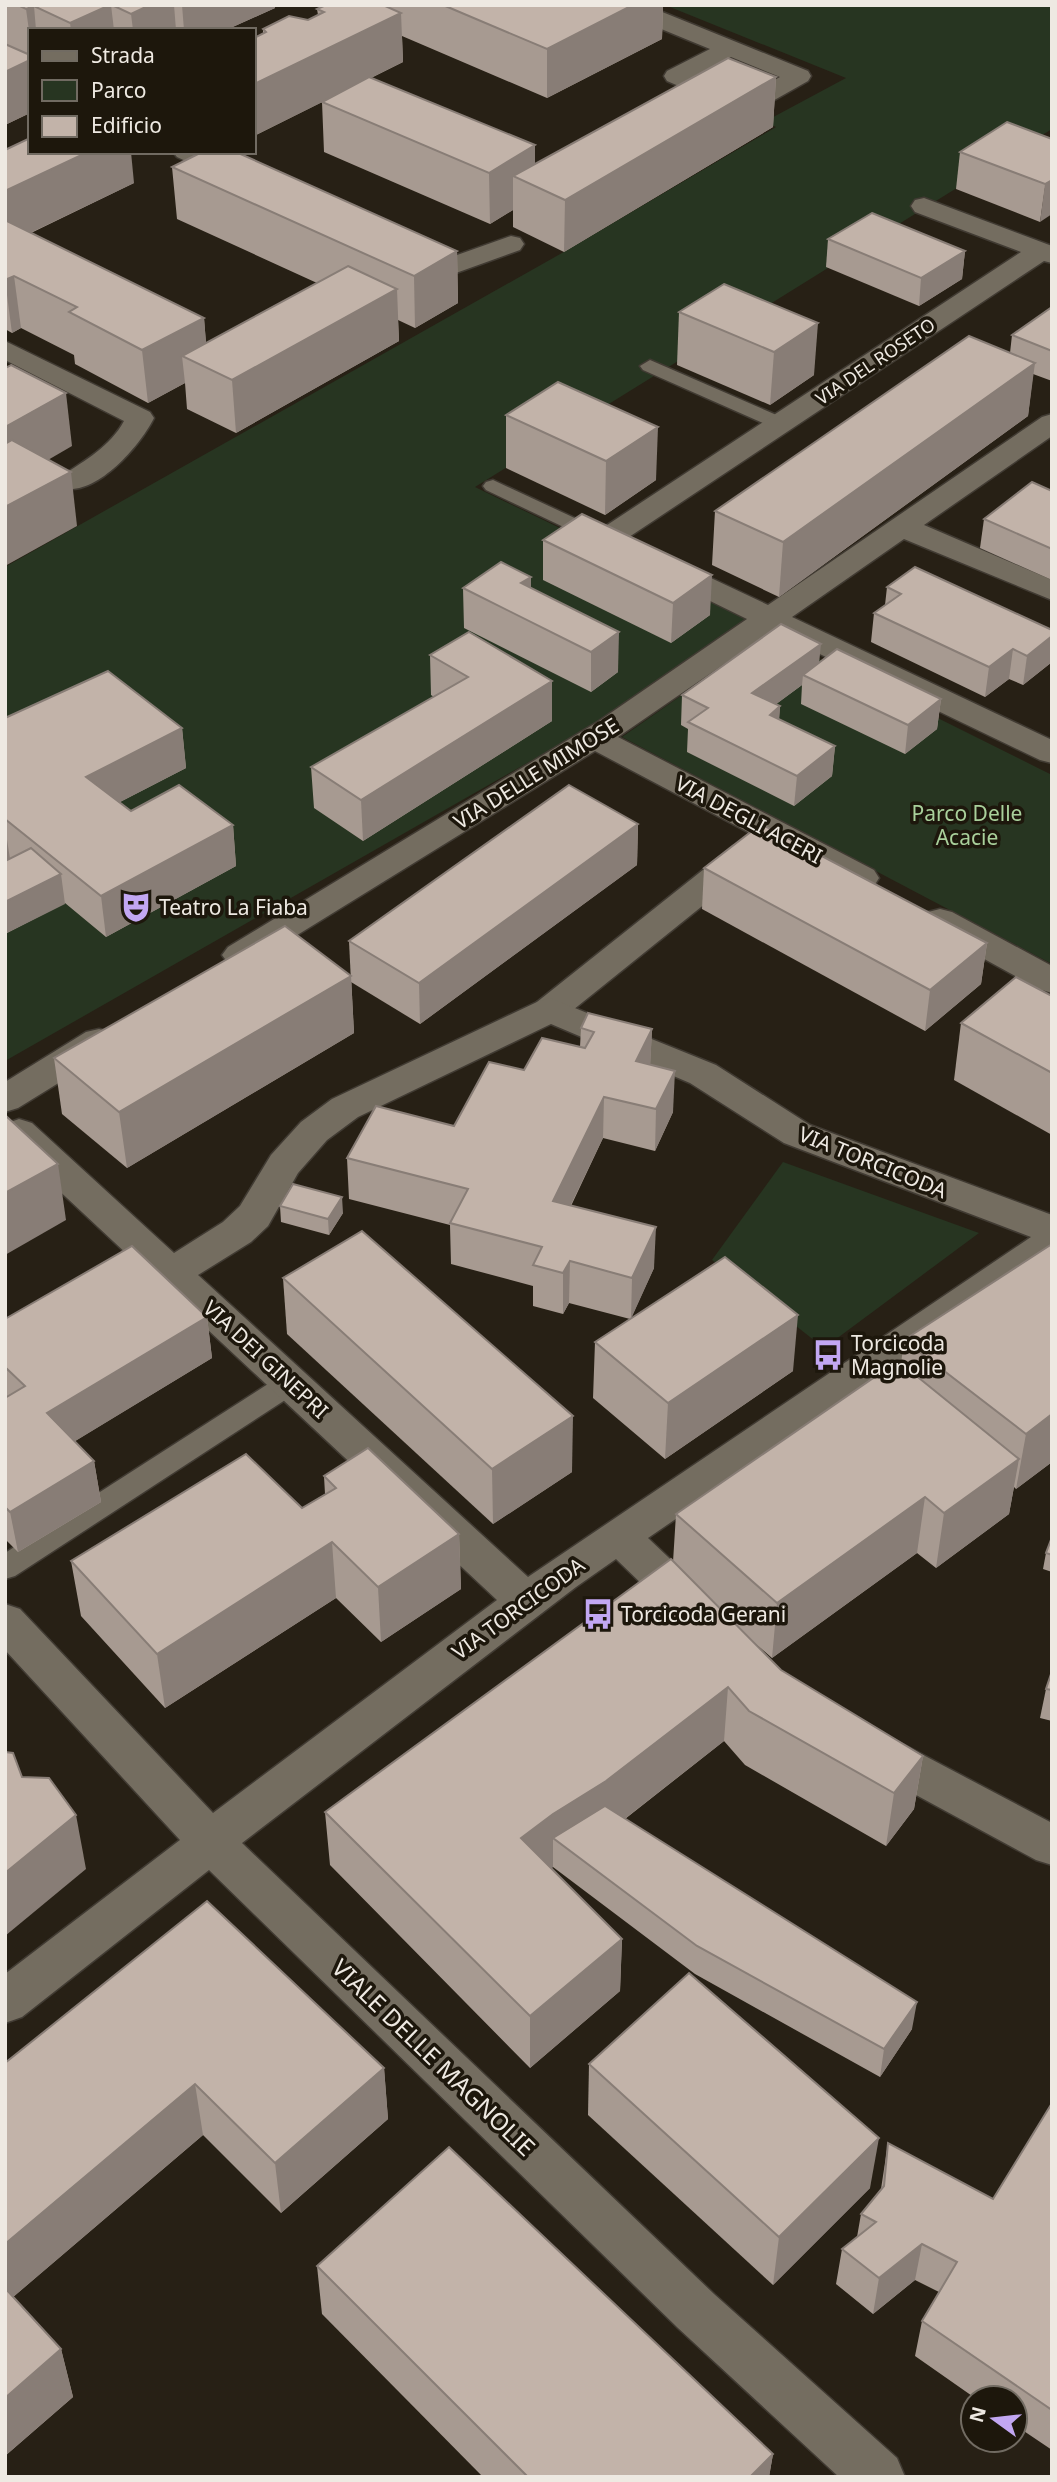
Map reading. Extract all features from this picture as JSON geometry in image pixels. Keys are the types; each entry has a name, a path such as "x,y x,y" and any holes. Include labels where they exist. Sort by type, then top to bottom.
{"street":[{"path":"623,5 728,49"},
{"path":"191,154 261,187"},
{"name":"VIA DEL ROSETO","path":"924,206 1046,253"},
{"path":"394,248 442,270 511,244"},
{"name":"VIA DEL ROSETO","path":"606,540 1046,253"},
{"path":"5,349 140,418 132,437 115,454 72,482"},
{"path":"12,383 42,367"},
{"name":"VIA DELLE MIMOSE","path":"217,969 594,738 1052,423"},
{"path":"902,527 1052,591"},
{"path":"606,540 1052,753"},
{"name":"VIA DEGLI ACERI","path":"594,738 775,831 1052,981"},
{"path":"173,1272 237,1232 254,1216 285,1164 314,1131 345,1108 550,1010 775,831"},
{"name":"VIA TORCICODA","path":"550,1010 703,1074 797,1134 1052,1230"},
{"path":"5,1099 123,1027"},
{"name":"VIA DEI GINEPRI","path":"5,1119 526,1601"},
{"name":"VIA TORCICODA","path":"5,2002 212,1843 260,1801 526,1601 1052,1242"},
{"path":"619,1536 721,1634"},
{"name":"VIALE DELLE MAGNOLIE","path":"5,1621 212,1843 696,2311 878,2477"},
{"path":"836,1730 1052,1846"}],"lane":[{"path":"650,366 781,424"},
{"path":"493,486 606,540"},
{"path":"5,1568 292,1382"}],"green space":[{"path":"665,5 1052,5 1052,129 475,487 755,622 585,730 5,1061 5,567 562,253 776,127 764,122 846,78"},
{"name":"Parco Delle Acacie","path":"769,634 1052,775 1052,964 622,737"},
{"path":"783,1162 979,1233 824,1348 712,1260"}],"building":[{"path":"18,5 110,5 70,23 34,6 26,9"},
{"path":"112,5 150,5 131,14"},
{"path":"326,5 383,5 401,13 256,83 256,37 266,32 263,29 289,16 308,20 324,12 317,9"},
{"path":"443,5 633,5 547,49"},
{"path":"5,44 28,54 28,61 5,72"},
{"path":"728,58 776,77 565,200 513,176"},
{"path":"369,77 535,145 489,173 322,102"},
{"path":"1007,122 1052,139 1052,180 1045,184 960,152"},
{"path":"28,139 28,154 84,154 5,191 5,150"},
{"path":"198,154 240,154 457,251 414,276 172,167"},
{"path":"872,213 965,251 921,278 828,239"},
{"path":"5,220 204,318 142,350 69,312 77,307 14,276 5,280"},
{"path":"348,266 397,289 232,380 182,356"},
{"path":"724,284 818,323 774,352 679,312"},
{"path":"1052,307 1052,351 1012,335"},
{"path":"969,336 1035,363 783,542 715,511"},
{"path":"11,365 66,393 5,427 5,368"},
{"path":"558,382 658,427 606,461 506,415"},
{"path":"12,440 71,472 5,507 5,444"},
{"path":"1032,482 1052,491 1052,549 984,519"},
{"path":"582,514 712,575 673,603 543,540"},
{"path":"501,562 531,577 521,583 619,632 591,652 463,588"},
{"path":"915,567 1052,630 1052,636 1027,656 1013,649 989,667 874,613 901,594 887,587"},
{"path":"781,624 821,644 752,693 780,706 770,715 835,746 797,776 688,722 708,708 682,695"},
{"path":"469,632 552,681 361,800 311,767 468,677 430,655"},
{"path":"837,649 941,699 908,725 803,675"},
{"path":"108,671 182,728 86,777 131,811 179,785 233,825 101,896 5,819 5,718"},
{"path":"569,785 638,824 419,983 349,941"},
{"path":"761,824 987,943 930,990 704,868"},
{"path":"31,848 61,874 5,902 5,861"},
{"path":"285,926 351,976 119,1112 54,1058"},
{"path":"1016,977 1052,996 1052,1073 961,1023"},
{"path":"588,1013 652,1029 636,1061 675,1071 656,1109 604,1097 553,1201 656,1227 632,1278 570,1261 563,1273 533,1265 542,1247 450,1223 468,1189 347,1158 376,1106 454,1126 489,1062 524,1070 542,1038 585,1048 594,1032 581,1028"},
{"path":"5,1115 58,1164 5,1193"},
{"path":"293,1184 342,1197 328,1219 280,1206"},
{"path":"362,1231 573,1416 492,1469 283,1278"},
{"path":"1052,1244 1052,1414 1026,1434 904,1340"},
{"path":"132,1246 207,1317 47,1413 94,1461 10,1512 5,1507 5,1398 25,1386 5,1367 5,1319"},
{"path":"725,1257 798,1315 668,1403 595,1342"},
{"path":"898,1361 1019,1459 944,1513 925,1497 777,1603 676,1514"},
{"path":"368,1448 459,1534 378,1587 332,1542 157,1654 71,1561 246,1454 302,1508 336,1488 324,1476"},
{"path":"1052,1537 1052,1555 1046,1553"},
{"path":"671,1559 781,1670 923,1756 894,1793 749,1711 728,1687 606,1781 553,1814 521,1838 622,1939 530,2016 325,1812"},
{"path":"1052,1671 1052,1690 1046,1689"},
{"path":"5,1752 13,1753 22,1777 49,1778 76,1815 5,1873"},
{"path":"605,1806 917,2002 884,2049 697,1946 553,1838"},
{"path":"207,1901 384,2068 275,2163 195,2084 5,2244 5,2063"},
{"path":"689,1973 879,2138 779,2237 589,2064"},
{"path":"1052,2103 1052,2410 1029,2394 1029,2384 1014,2384 922,2321 957,2262 922,2244 879,2278 842,2249 876,2222 861,2214 884,2186 888,2143 993,2199"},
{"path":"449,2147 773,2454 750,2477 528,2477 317,2266"},
{"path":"5,2288 61,2349 5,2398"}],"place":[{"name":"Teatro La Fiaba","path":"136,907"},
{"name":"Torcicoda Magnolie","path":"828,1355"},
{"name":"Torcicoda Gerani","path":"598,1614"}]}
